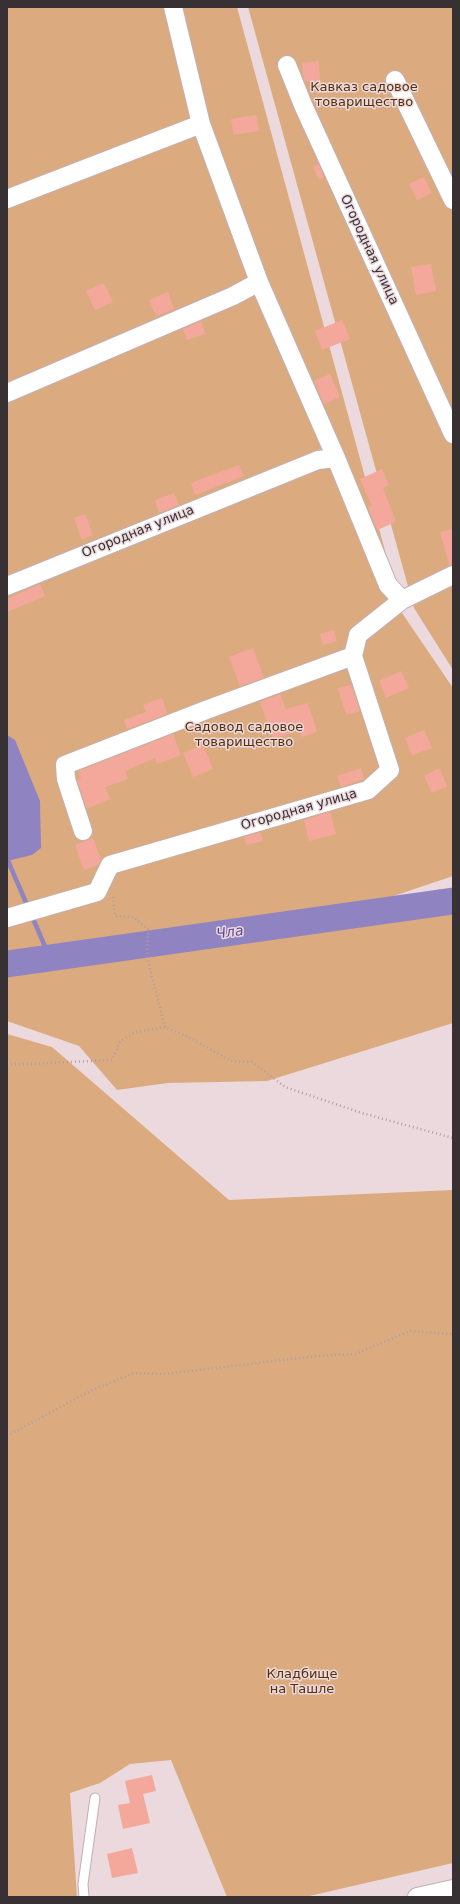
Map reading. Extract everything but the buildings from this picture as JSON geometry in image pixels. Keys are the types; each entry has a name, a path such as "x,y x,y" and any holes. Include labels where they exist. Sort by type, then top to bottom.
{"street":[{"path":"173,7 201,124 259,282 336,458 388,585 402,600"},
{"name":"Огородная улица","path":"287,65 303,105 453,434"},
{"path":"396,80 453,200"},
{"path":"7,199 201,124"},
{"path":"7,392 233,296 259,282"},
{"name":"Огородная улица","path":"7,586 318,460 336,458"},
{"path":"83,831 66,779 65,765 213,707 353,656 358,635 402,600 453,575"},
{"name":"Огородная улица","path":"7,918 97,892 110,865 368,790 390,770 353,656"},
{"path":"417,1897 453,1889"}],"lane":[{"path":"84,1897 83,1884 95,1798"}],"path":[{"path":"113,894 116,916 133,917 148,929 147,957 165,1027"},
{"path":"7,1065 112,1060 120,1042 135,1032 165,1027 189,1037 231,1061 252,1062 284,1087 362,1113 453,1138"},
{"path":"7,1436 90,1391 134,1373 164,1374 317,1356 355,1354 410,1331 453,1334"}],"green space":[{"name":"Садовод садовое товарищество","path":"7,7 237,7 402,613 453,688 453,876 379,901 453,889 453,1023 267,1081 168,1083 117,1090 79,1046 7,1021"},
{"name":"Кавказ садовое товарищество","path":"248,7 453,7 453,670 414,608"},
{"name":"Кладбище на Ташле","path":"7,1034 52,1047 229,1200 453,1190 453,1863 305,1897 227,1897 171,1760 130,1764 100,1783 70,1793 77,1897 7,1897"}],"shaded area":[{"path":"7,735 15,740 40,801 41,848 32,855 7,861"}],"waterway":[{"path":"11,855 8,861 28,907"},
{"name":"Чла","path":"7,964 453,901"},
{"path":"31,914 50,958"}]}
